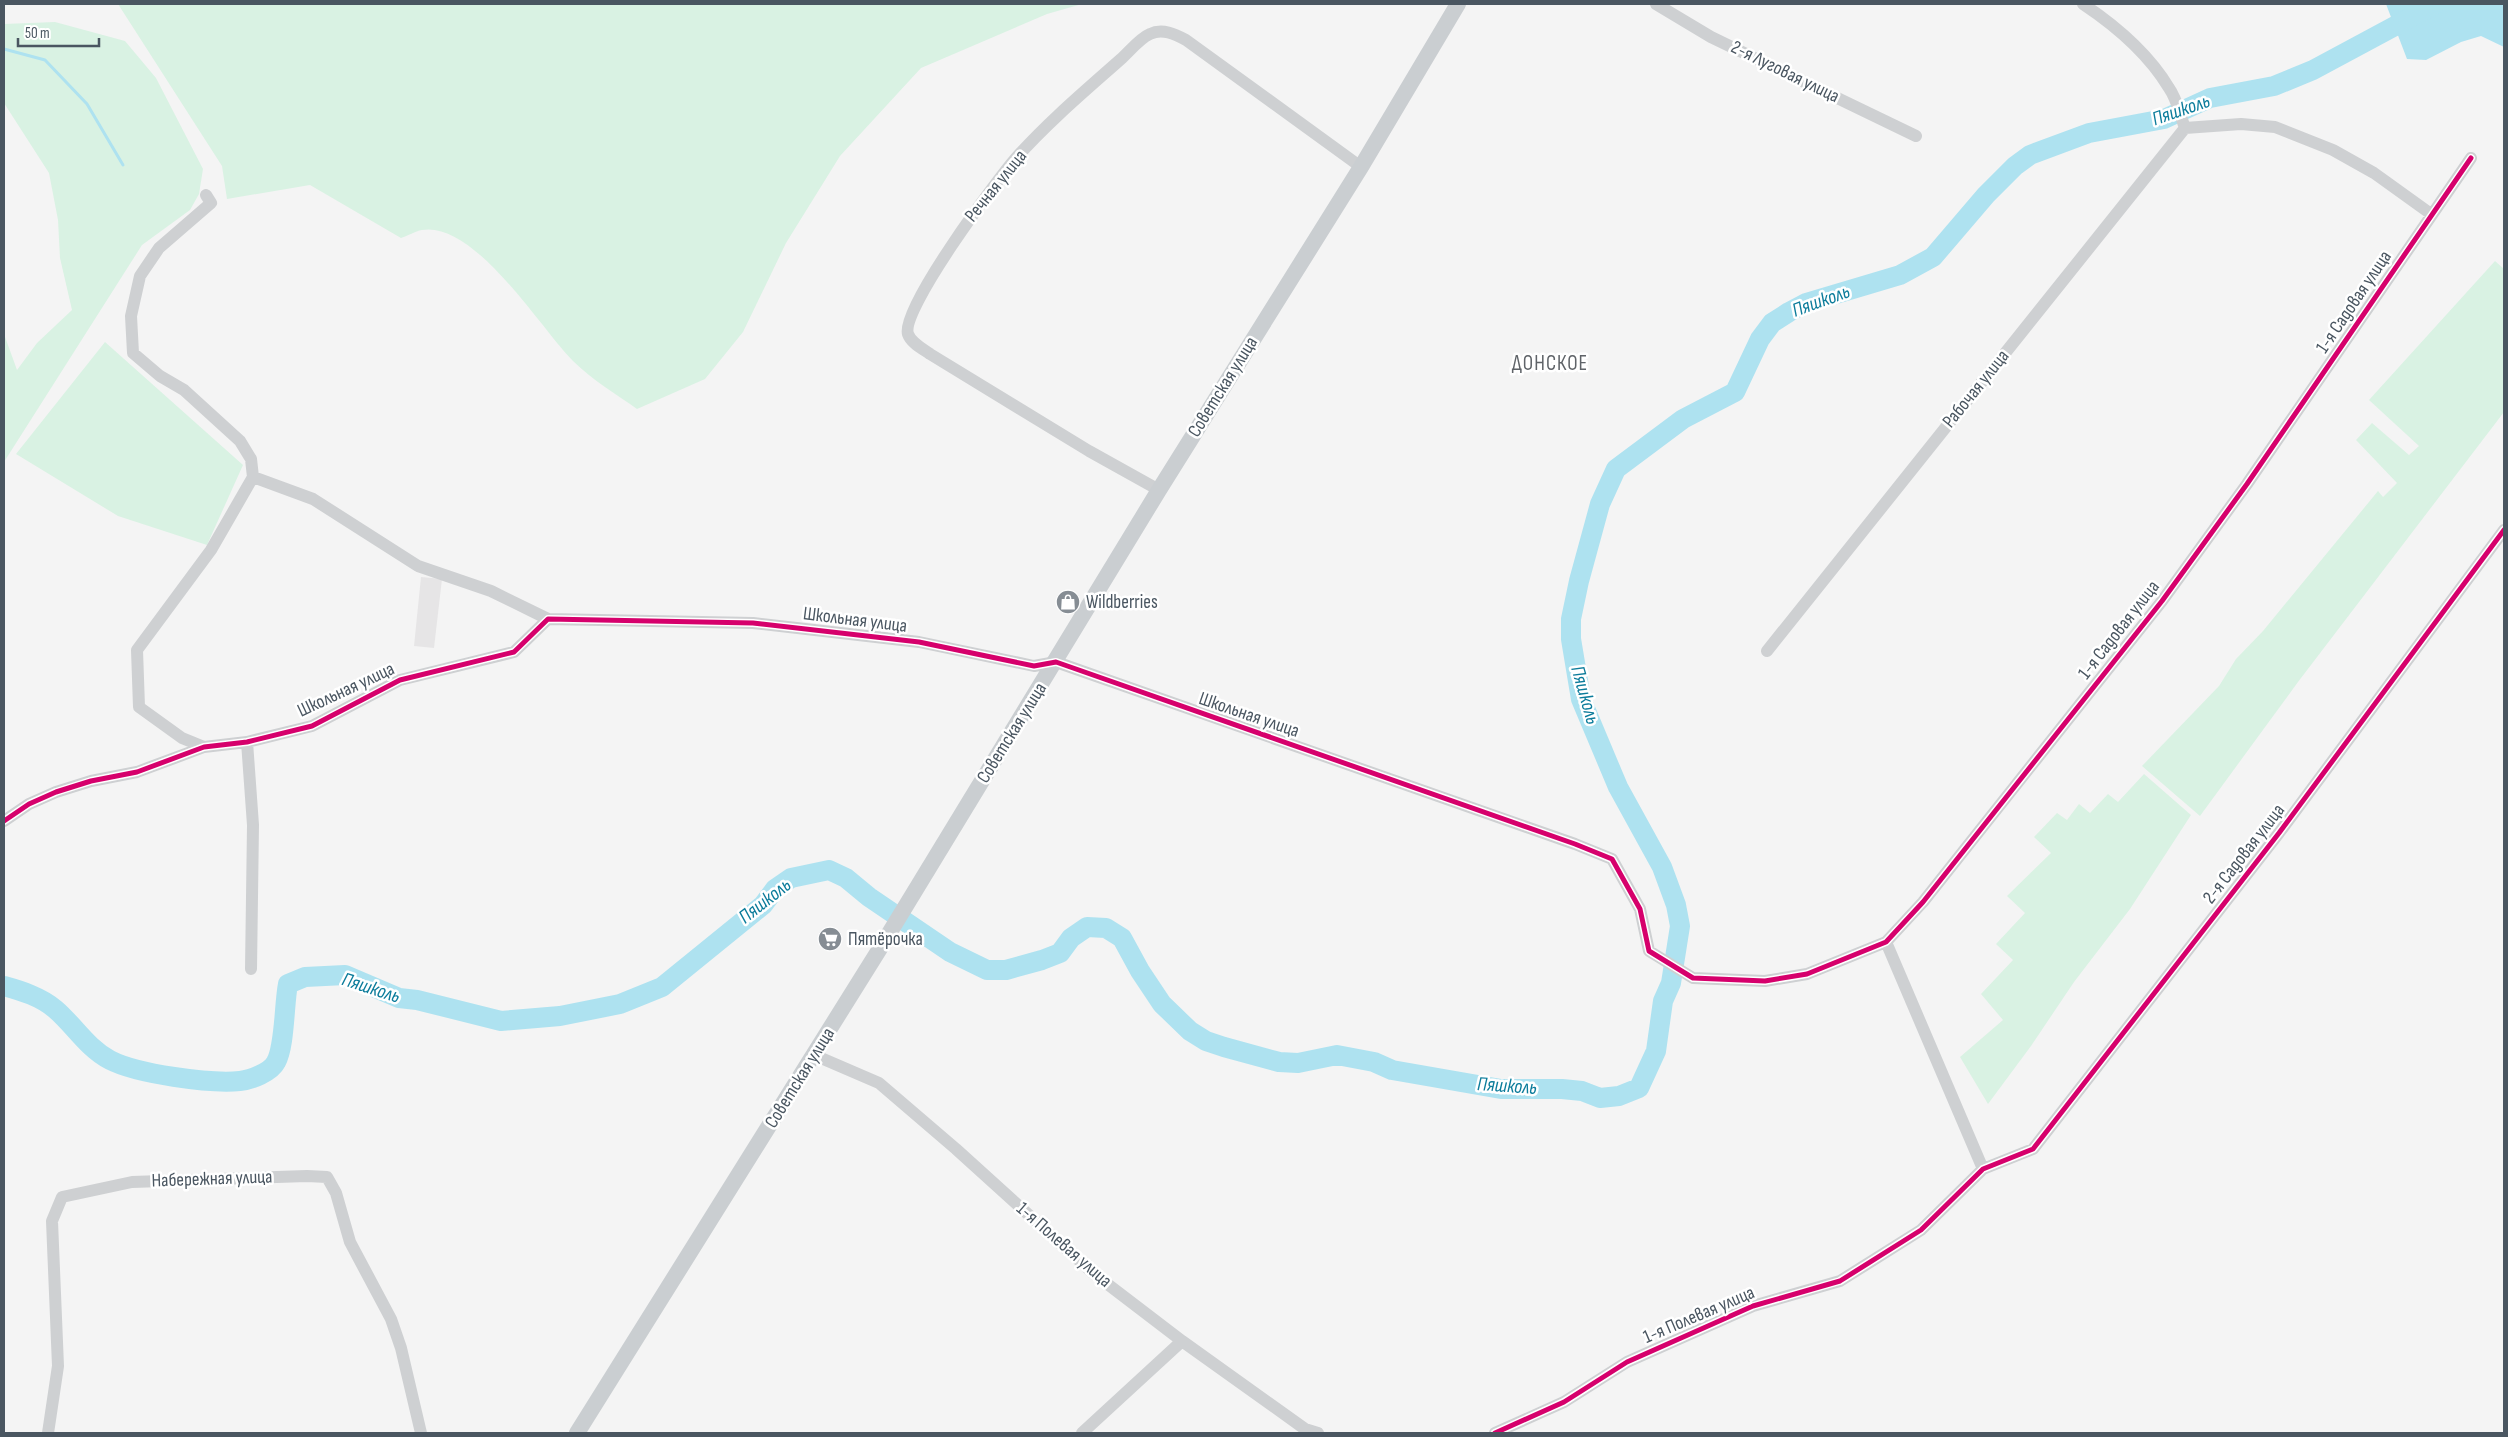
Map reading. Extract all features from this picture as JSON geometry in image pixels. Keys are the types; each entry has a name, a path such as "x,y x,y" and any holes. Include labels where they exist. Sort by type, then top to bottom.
{"main road":[{"name":"Советская улица","path":"577,1433 879,950 1159,490 1360,167 1458,4"}],"street":[{"name":"2-я Луговая улица","path":"1656,4 1711,37 1916,136"},
{"path":"2083,4 2109,22 2145,55 2170,89 2185,128 2241,124 2276,127 2333,150 2374,173 2431,214"},
{"name":"Речная улица","path":"1159,490 1089,451 930,354 916,344 908,334 908,320 918,300 967,221 1016,157 1090,86 1150,33 1171,32 1186,40 1360,167"},
{"name":"Рабочая улица","path":"1768,651 2185,128"},
{"name":"1-я Садовая улица","path":"1693,978 1765,981 1807,974 1886,942 1934,888 2162,601 2301,407 2471,158"},
{"path":"206,195 211,203 159,248 140,276 130,316 134,353 160,376 184,390 240,441 251,459 253,477"},
{"name":"Школьная улица","path":"204,747 182,738 139,707 137,650 211,550 253,477 313,499 418,566 490,591 548,619 753,623 919,642 1034,666 1056,662 1427,794 1575,844 1612,859 1640,909 1649,951 1693,978"},
{"name":"2-я Садовая улица","path":"1983,1169 2033,1149 2280,833 2504,530"},
{"name":"Школьная улица","path":"4,821 29,804 56,792 91,781 137,772 204,747 247,742 312,726 400,680 514,652 548,619"},
{"path":"247,742 253,817 251,969"},
{"path":"1886,942 1983,1169"},
{"name":"1-я Полевая улица","path":"814,1055 879,1083 956,1149 1093,1273 1182,1341 1305,1429 1318,1433"},
{"name":"1-я Полевая улица","path":"1495,1433 1564,1402 1627,1362 1753,1306 1840,1281 1921,1230 1983,1169"},
{"name":"Набережная улица","path":"48,1433 58,1366 52,1221 62,1197 132,1182 307,1176 326,1176 336,1192 350,1242 391,1319 421,1433"},
{"path":"1082,1433 1182,1341"}],"shaded area":[{"path":"421,577 442,579 434,648 414,646"}],"green space":[{"path":"118,4 1082,4 1047,14 921,68 840,156 786,243 743,332 705,379 637,409 580,368 559,346 505,280 485,259 463,242 442,232 422,230 401,238 310,185 227,199 222,166"},
{"path":"55,22 125,41 156,78 203,169 199,194 190,210 142,245 4,462 4,334 17,370 37,343 72,310 60,258 58,220 49,173 4,103 4,24"},
{"path":"2495,261 2504,269 2504,412 2298,682 2200,816 2142,766 2219,686 2236,659 2263,631 2378,491 2383,497 2397,483 2356,440 2372,423 2409,455 2419,446 2369,400"},
{"path":"105,342 243,465 207,545 118,516 16,454"},
{"path":"2144,774 2191,815 2130,909 2074,982 2031,1046 1988,1104 1960,1057 2003,1020 1981,994 2013,960 1996,944 2025,913 2007,896 2051,853 2034,837 2057,813 2067,820 2079,804 2090,813 2108,794 2118,802"}],"water":[{"path":"2386,4 2504,4 2504,47 2481,36 2461,42 2426,60 2407,59"}],"waterway":[{"name":"Пяшколь","path":"4,986 31,995 50,1005 94,1049 110,1060 122,1065 174,1077 227,1082 240,1081 260,1075 270,1069 276,1062 283,1036 288,984 305,977 345,975 399,998 417,1000 501,1021 560,1016 620,1004 662,987 763,905 775,889 791,878 829,870 846,878 869,897 950,952 987,970 1006,970 1042,960 1060,953 1071,938 1087,927 1106,928 1122,938 1140,971 1162,1004 1190,1031 1206,1041 1279,1062 1298,1063 1337,1055 1374,1062 1392,1070 1501,1089 1562,1089 1582,1091 1600,1098 1619,1096 1639,1088 1656,1051 1663,1001 1671,983 1680,926 1676,905 1662,867 1618,787 1581,699 1571,639 1571,619 1579,581 1600,504 1616,469 1683,419 1735,392 1760,339 1772,323 1806,303 1900,275 1933,257 1986,195 2015,166 2030,155 2089,133 2164,119 2210,98 2274,86 2313,70 2436,4"},
{"path":"4,49 45,60 87,104 123,165"}],"cycle path":[{"path":"4,821 29,804 56,792 91,781 137,772 204,747 247,742 312,726 400,680 514,652 548,619 753,623 919,642 1034,666 1056,662 1575,844 1612,859 1640,909 1649,951 1693,978 1765,981 1807,974 1886,942 1923,902 2162,601 2247,484 2471,158"},
{"path":"1495,1433 1564,1402 1627,1362 1753,1306 1840,1281 1921,1230 1983,1169 2033,1149 2279,833 2504,530"}],"place":[{"name":"Wildberries","path":"1068,602"},
{"name":"Пятёрочка","path":"830,939"}],"district":[{"name":"ДОНСКОЕ","path":"1550,363"}]}
